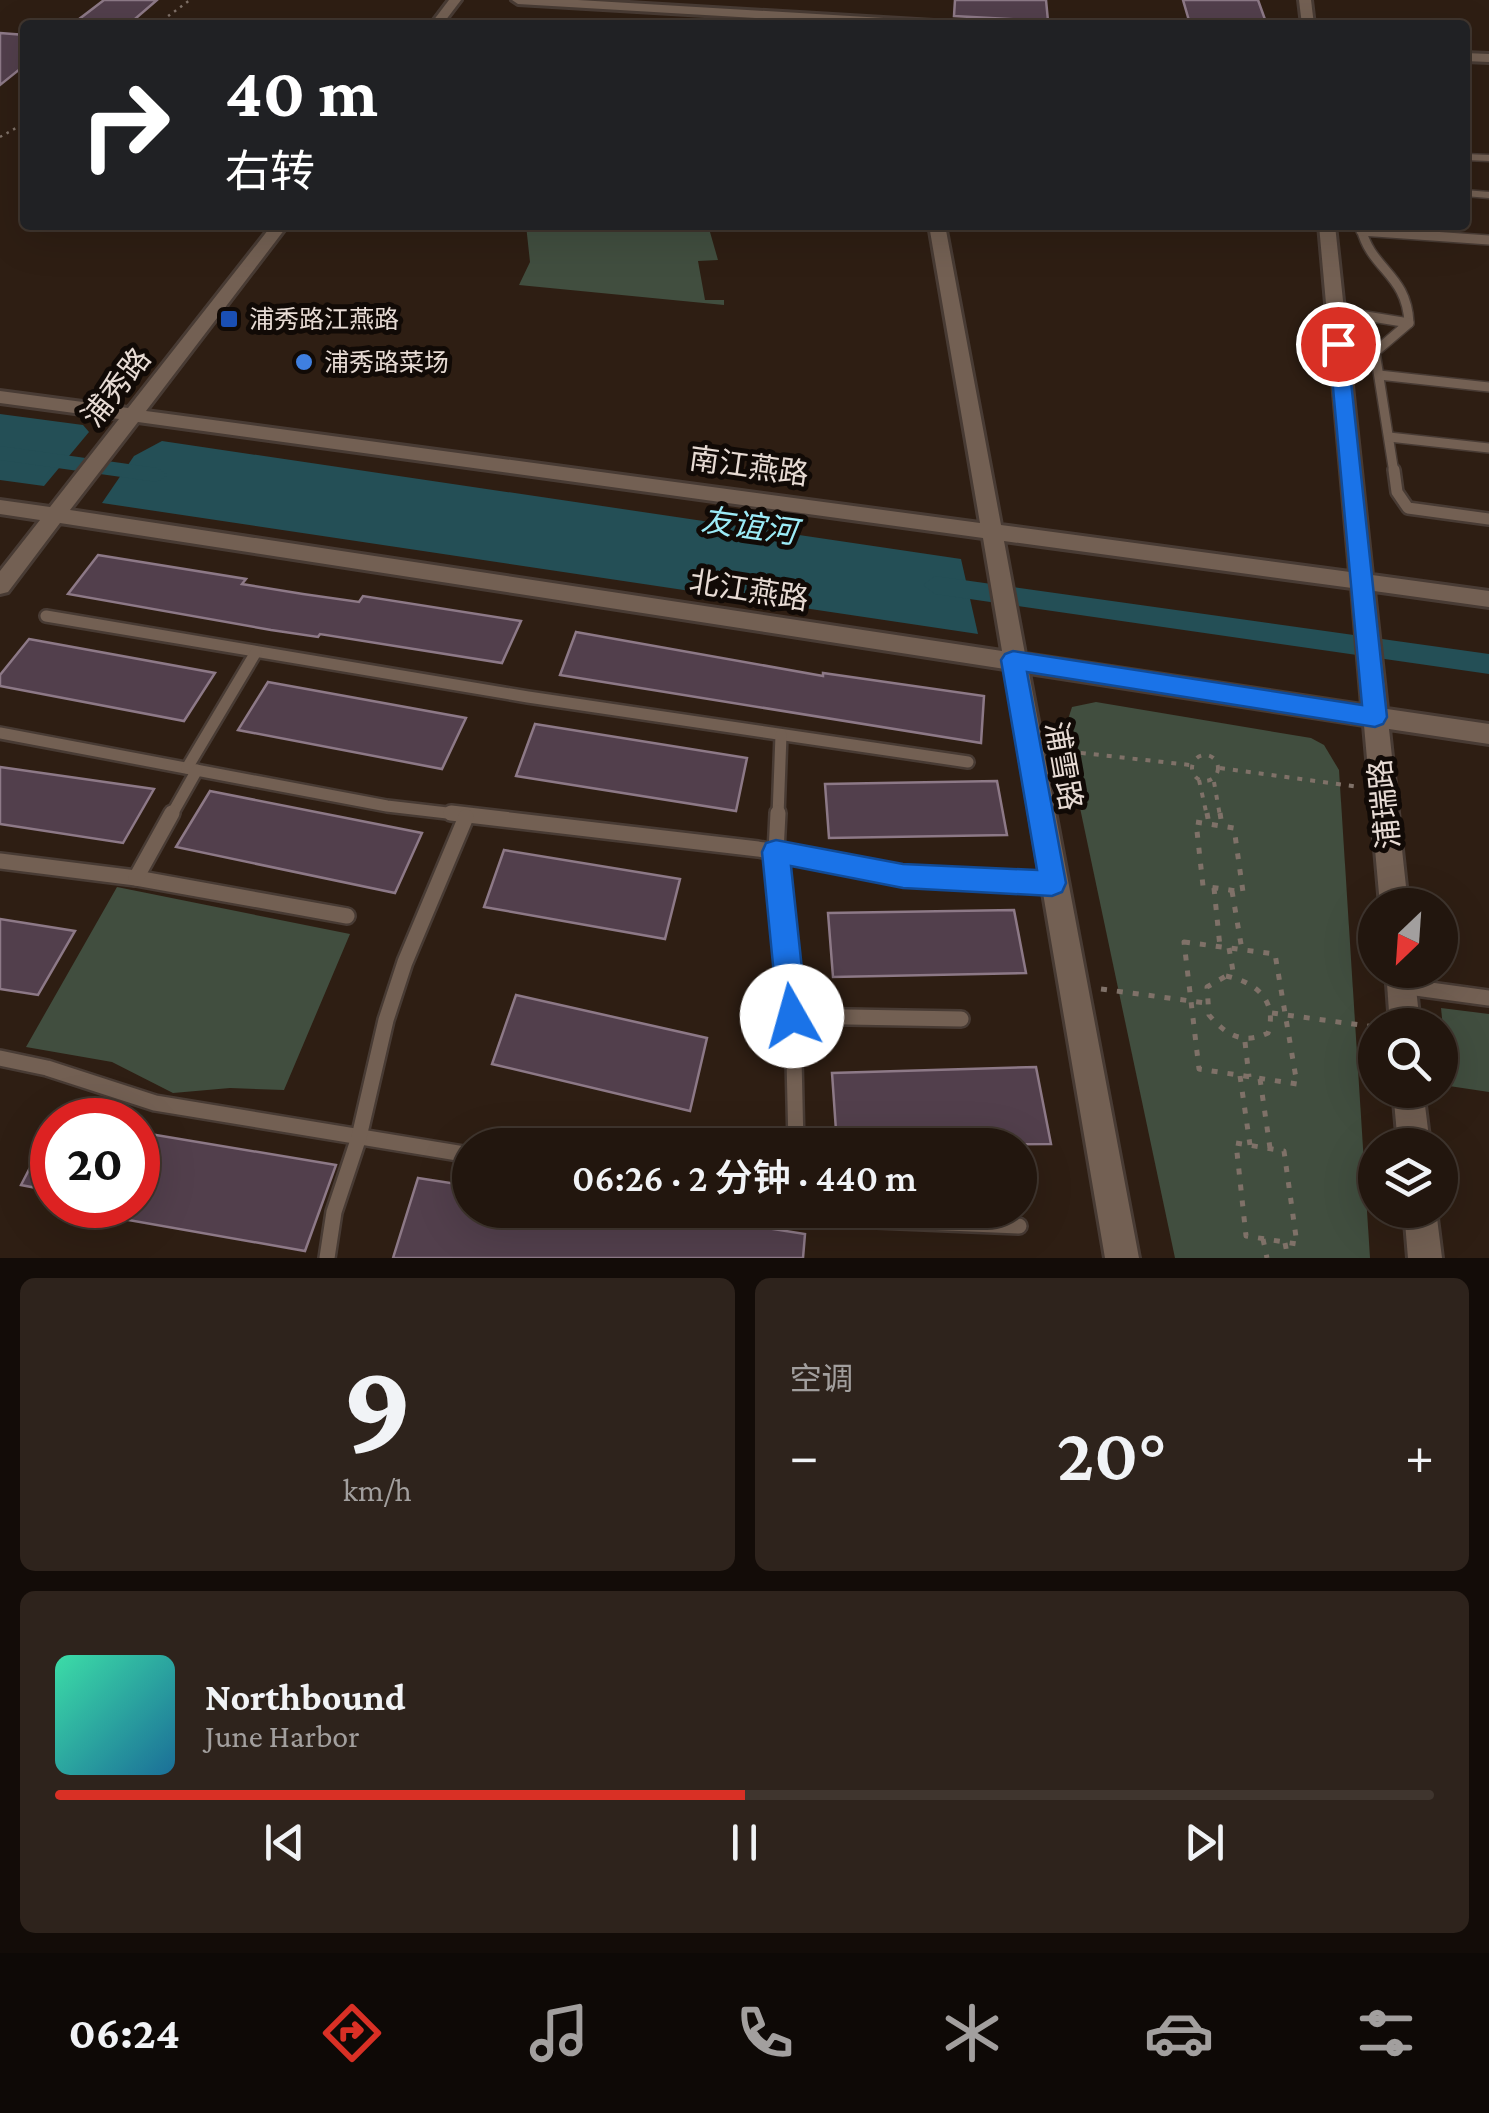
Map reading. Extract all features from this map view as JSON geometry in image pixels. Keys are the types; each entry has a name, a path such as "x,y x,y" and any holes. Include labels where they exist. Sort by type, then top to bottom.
{"street":[{"path":"440,20 455,0"},
{"path":"518,0 900,20"},
{"name":"浦秀路","path":"0,586 276,230"},
{"name":"浦雪路","path":"938,230 1122,1258"},
{"name":"浦瑞路","path":"1327,230 1392,888"},
{"name":"南江燕路","path":"0,397 1489,599"},
{"name":"北江燕路","path":"0,507 61,507 1374,705 1489,734"},
{"path":"1422,1228 1425,1258"}],"lane":[{"path":"1361,230 1383,271 1407,298 1409,323"},
{"path":"1382,230 1489,240"},
{"path":"1335,311 1409,323"},
{"path":"1409,323 1374,352 1397,492 1408,508 1489,518"},
{"path":"1379,374 1489,387"},
{"path":"1389,437 1489,448"},
{"path":"46,616 968,762"},
{"path":"136,878 256,652"},
{"path":"0,733 466,817 776,852 903,876 1052,883"},
{"path":"781,734 776,852 792,1016 795,1128"},
{"path":"327,1258 334,1212 359,1137 386,1020 405,962 466,817"},
{"path":"0,861 136,878 346,916"},
{"path":"1444,988 1489,998"},
{"path":"792,1016 960,1019"},
{"path":"0,1058 47,1068 155,1104 452,1152"}],"path":[{"path":"163,20 190,0"},
{"path":"1028,746 1190,765 1199,778 1209,824"},
{"path":"1190,765 1195,757 1203,756 1220,768 1382,790"},
{"path":"1220,768 1214,780 1222,826"},
{"path":"1199,778 1214,780"},
{"path":"1196,822 1222,826 1234,828 1243,892 1204,886 1196,822"},
{"path":"1214,888 1220,947"},
{"path":"1232,890 1242,950"},
{"path":"1184,942 1229,948 1276,954 1297,1084 1198,1069 1184,942"},
{"path":"1229,948 1234,977"},
{"path":"1234,977 1250,983 1264,995 1272,1012 1268,1032 1245,1040 1220,1029 1208,1015 1206,1002 1207,988 1215,980 1234,977"},
{"path":"1072,985 1206,1002"},
{"path":"1272,1012 1358,1025"},
{"path":"1245,1040 1248,1077"},
{"path":"1240,1075 1250,1145"},
{"path":"1260,1078 1270,1148"},
{"path":"1236,1143 1250,1145 1284,1151 1297,1244 1246,1236 1236,1143"},
{"path":"1263,1239 1267,1258"},
{"path":"1285,1243 1288,1258"}],"green space":[{"path":"527,230 709,230 718,260 698,261 705,300 724,300 724,305 519,285 530,262"},
{"path":"1096,702 1311,738 1324,745 1339,770 1362,1128 1358,1128 1358,1228 1368,1228 1370,1258 1175,1258 1064,732 1072,707"},
{"path":"117,887 350,934 284,1090 230,1088 173,1093 112,1062 26,1047"},
{"path":"1458,1010 1489,1014 1489,1092 1458,1087"}],"water":[{"path":"0,414 83,425 89,432 44,486 0,480"},
{"path":"162,441 961,559 978,634 102,503 134,456"}],"building":[{"path":"104,0 157,0 134,20 78,20"},
{"path":"955,0 1046,0 1048,20 1029,20 954,16"},
{"path":"1183,0 1258,0 1265,20 1189,20"},
{"path":"0,33 20,35 20,69 0,85"},
{"path":"98,555 246,579 242,584 303,594 359,602 363,596 521,621 502,663 271,630 68,594"},
{"path":"576,632 823,676 984,696 981,743 560,675"},
{"path":"29,639 215,673 184,721 0,686 0,675"},
{"path":"268,682 466,718 442,769 238,730"},
{"path":"535,724 747,758 736,811 516,776"},
{"path":"0,767 154,789 123,843 0,824"},
{"path":"997,781 1007,835 829,838 825,784"},
{"path":"210,791 422,833 395,893 176,847"},
{"path":"504,850 680,879 665,939 484,907"},
{"path":"1014,910 1026,973 833,977 828,913"},
{"path":"0,919 75,931 38,995 0,989"},
{"path":"516,995 707,1038 690,1111 492,1064"},
{"path":"1036,1067 1051,1144 1037,1144 1037,1128 836,1128 832,1073"},
{"path":"160,1136 336,1165 305,1251 160,1226"},
{"path":"30,1168 30,1187 21,1185"},
{"path":"418,1178 452,1183 452,1228 767,1228 805,1234 803,1258 393,1258"}],"waterway":[{"name":"友谊河","path":"0,453 157,475"},
{"name":"友谊河","path":"935,585 1489,664"}],"place":[{"name":"浦秀路江燕路","path":"229,319"},
{"name":"浦秀路菜场","path":"304,362"}],"route":[{"path":"792,1016 776,852 903,876 1052,883 1013,660 1375,717 1338,344"}]}
